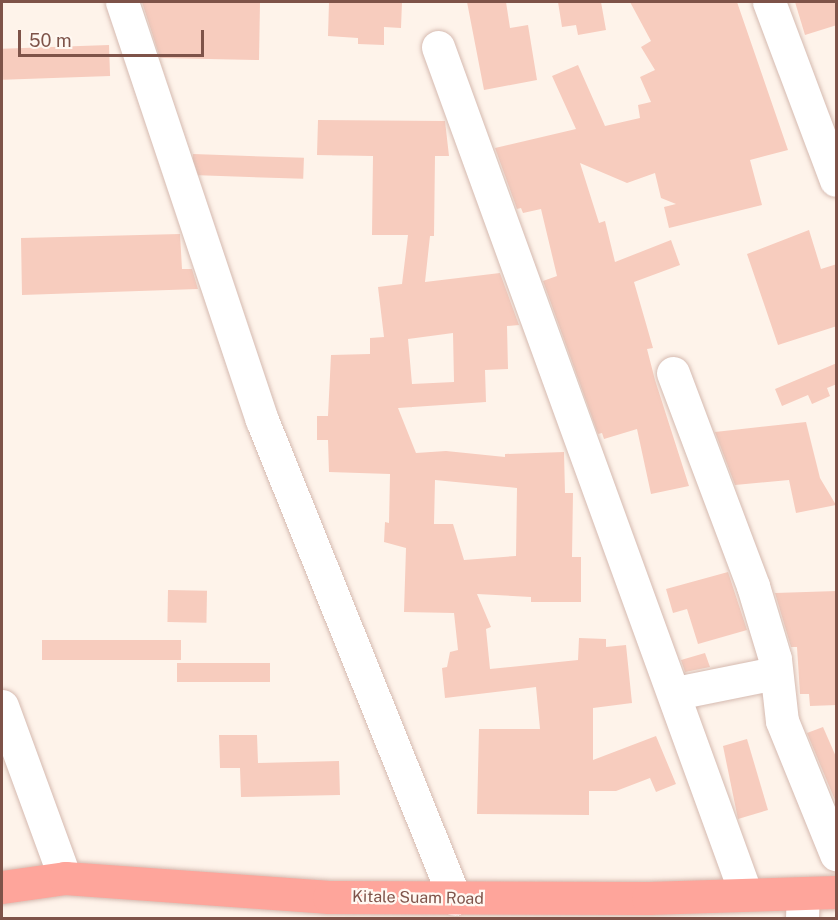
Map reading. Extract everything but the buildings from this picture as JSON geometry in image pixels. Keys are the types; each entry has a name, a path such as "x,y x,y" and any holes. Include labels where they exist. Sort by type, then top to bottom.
{"highway":[{"name":"Kitale Suam Road","path":"2,887 64,878 329,897 648,898 745,892 803,906 837,892"}],"street":[{"path":"122,2 262,420 455,899"},
{"path":"769,2 837,180"},
{"path":"438,47 676,693 745,892"},
{"path":"673,374 753,586 775,658 782,722 837,854"},
{"path":"676,693 775,673"},
{"path":"2,706 64,878"}]}
